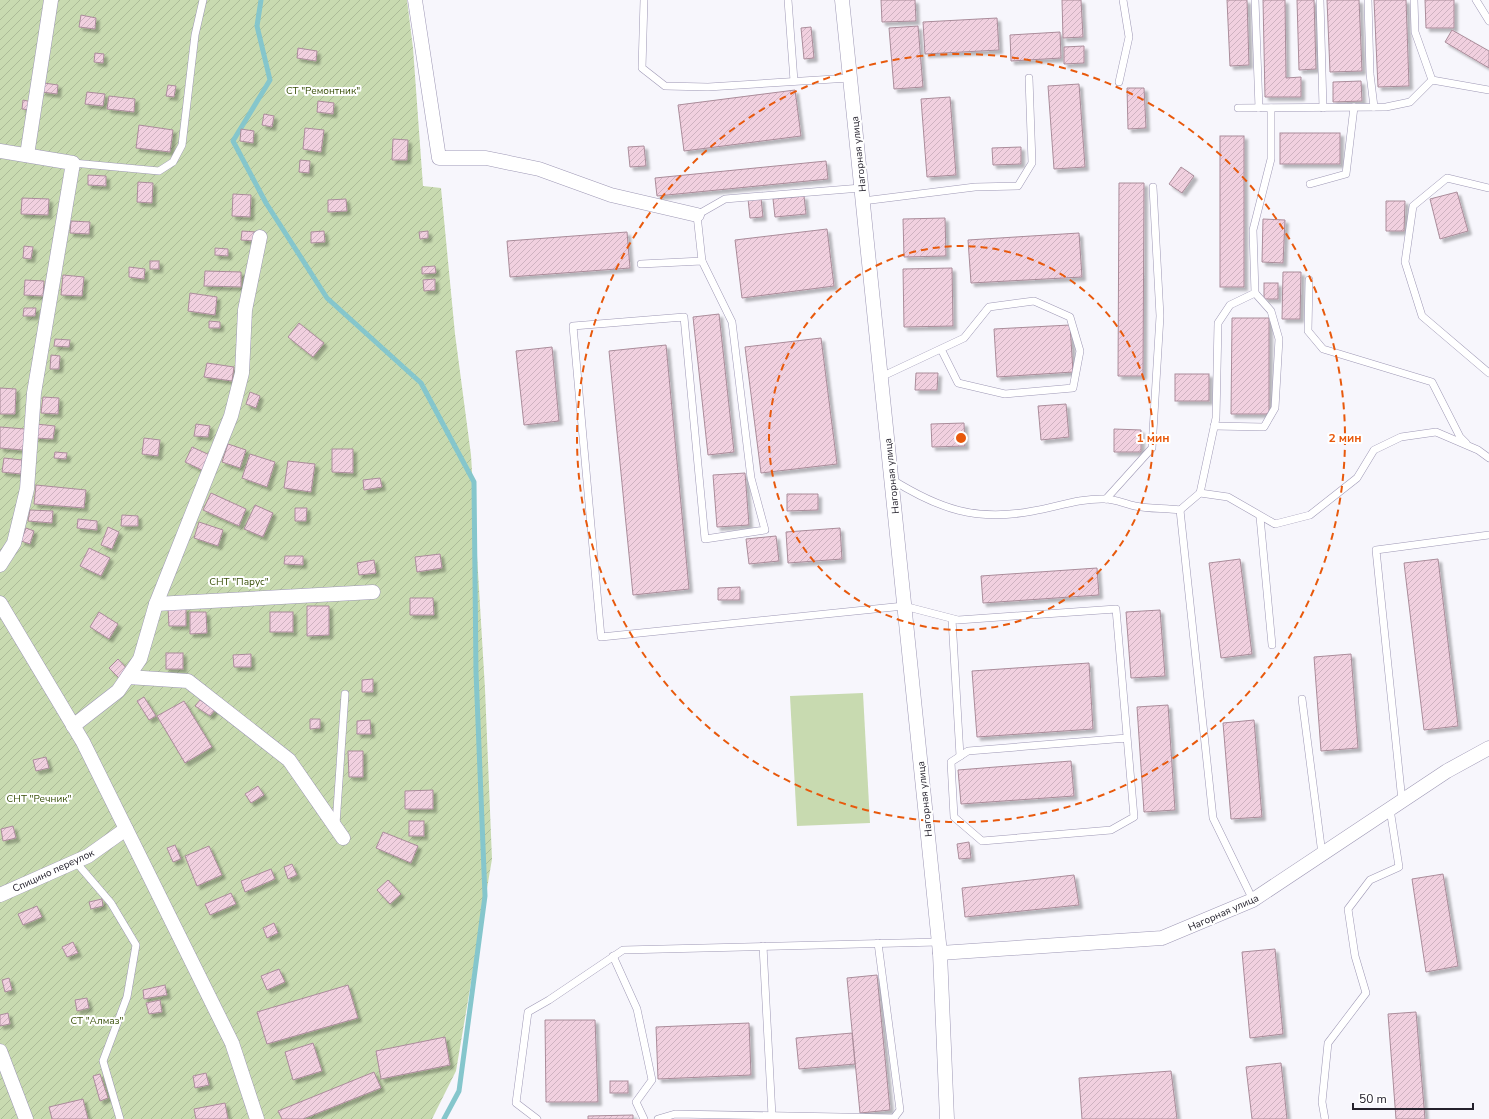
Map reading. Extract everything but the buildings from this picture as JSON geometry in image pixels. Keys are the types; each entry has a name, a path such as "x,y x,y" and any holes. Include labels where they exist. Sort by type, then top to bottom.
{"street":[{"path":"27,155 51,0"},
{"path":"415,0 439,158 486,158 538,169 611,195 697,215"},
{"name":"Нагорная улица","path":"842,0 939,947 947,1119"},
{"path":"0,151 73,163 34,393 27,488 14,543 0,565"},
{"path":"73,726 118,691 140,659 156,604 230,416 242,373 245,310 260,237"},
{"path":"156,604 374,592"},
{"path":"0,603 73,726 126,829 232,1043 257,1119"},
{"path":"128,677 188,681 289,760 339,832"},
{"name":"Нагорная улица","path":"939,947 1162,938 1253,900 1447,771 1489,748"},
{"name":"Спицино переулок","path":"0,895 88,856 126,829"},
{"path":"0,1051 26,1119"}],"lane":[{"path":"73,163 159,171 174,162 182,146 195,35 203,0"},
{"path":"644,0 642,68 665,86 708,87 850,78"},
{"path":"788,0 794,81"},
{"path":"1120,82 1129,37 1123,0"},
{"path":"1255,0 1259,108"},
{"path":"1320,0 1322,108"},
{"path":"1368,0 1370,74 1374,107"},
{"path":"1414,0 1415,32 1432,80"},
{"path":"1476,0 1489,21"},
{"path":"1029,78 1032,163 1018,186 725,199 697,215 702,261 732,322 751,478 764,530 705,539 684,317 573,326 601,637 904,606 958,620 1116,609 1134,817 1111,830 982,841 954,817 951,762 968,751 1127,738"},
{"path":"1238,108 1386,107 1410,102 1432,80"},
{"path":"1432,80 1489,90"},
{"path":"1310,184 1346,174 1354,107"},
{"path":"1214,426 1264,426 1275,408 1279,339 1271,311 1254,293 1253,230 1271,159 1272,108"},
{"path":"1489,188 1447,178 1413,206 1405,262 1422,316 1489,373"},
{"path":"1106,499 1152,448 1160,316 1153,187"},
{"path":"641,264 702,261"},
{"path":"1309,280 1308,331 1322,349 1432,382 1460,437 1470,447"},
{"path":"891,479 917,495 942,507 984,516 1032,512 1068,503 1106,499 1136,507 1180,510 1200,493 1216,418 1218,323 1230,305 1254,293"},
{"path":"881,377 964,338 989,307 1034,301 1070,317 1080,352 1073,388 1005,394 958,383 941,349"},
{"path":"1200,493 1228,496 1260,517 1275,524 1310,516 1357,478 1374,450 1401,438 1436,432 1470,447 1489,458"},
{"path":"1180,510 1213,818 1253,900"},
{"path":"1260,517 1272,645"},
{"path":"1402,801 1376,550 1489,535"},
{"path":"952,619 960,756"},
{"path":"339,832 345,694"},
{"path":"1302,699 1322,854"},
{"path":"1325,1119 1322,1102 1328,1043 1366,993 1355,956 1348,909 1370,880 1398,867 1390,809"},
{"path":"75,861 111,903 136,945 127,997 103,1061 120,1119"},
{"path":"537,1119 516,1103 528,1012 549,1000 623,950 878,943 939,947"},
{"path":"658,1119 676,1114 894,1118 900,1110 878,943"},
{"path":"763,946 772,1116"},
{"path":"613,956 637,1009 652,1080 636,1102 644,1119"}],"green space":[{"name":"СНТ \"Парус\"","path":"0,0 407,0 413,48 423,186 441,188 455,334 471,455 485,689 492,859 456,1071 432,1119 0,1119"},
{"path":"863,693 870,823 797,826 790,696"}],"waterway":[{"path":"261,0 257,26 270,80 233,141 266,203 327,298 421,383 474,482 476,672 485,896 459,1091 444,1119"}],"park label":[{"name":"СТ \"Ремонтник\"","path":"323,90"},
{"name":"СНТ \"Речник\"","path":"39,798"},
{"name":"СТ \"Алмаз\"","path":"97,1020"}]}
